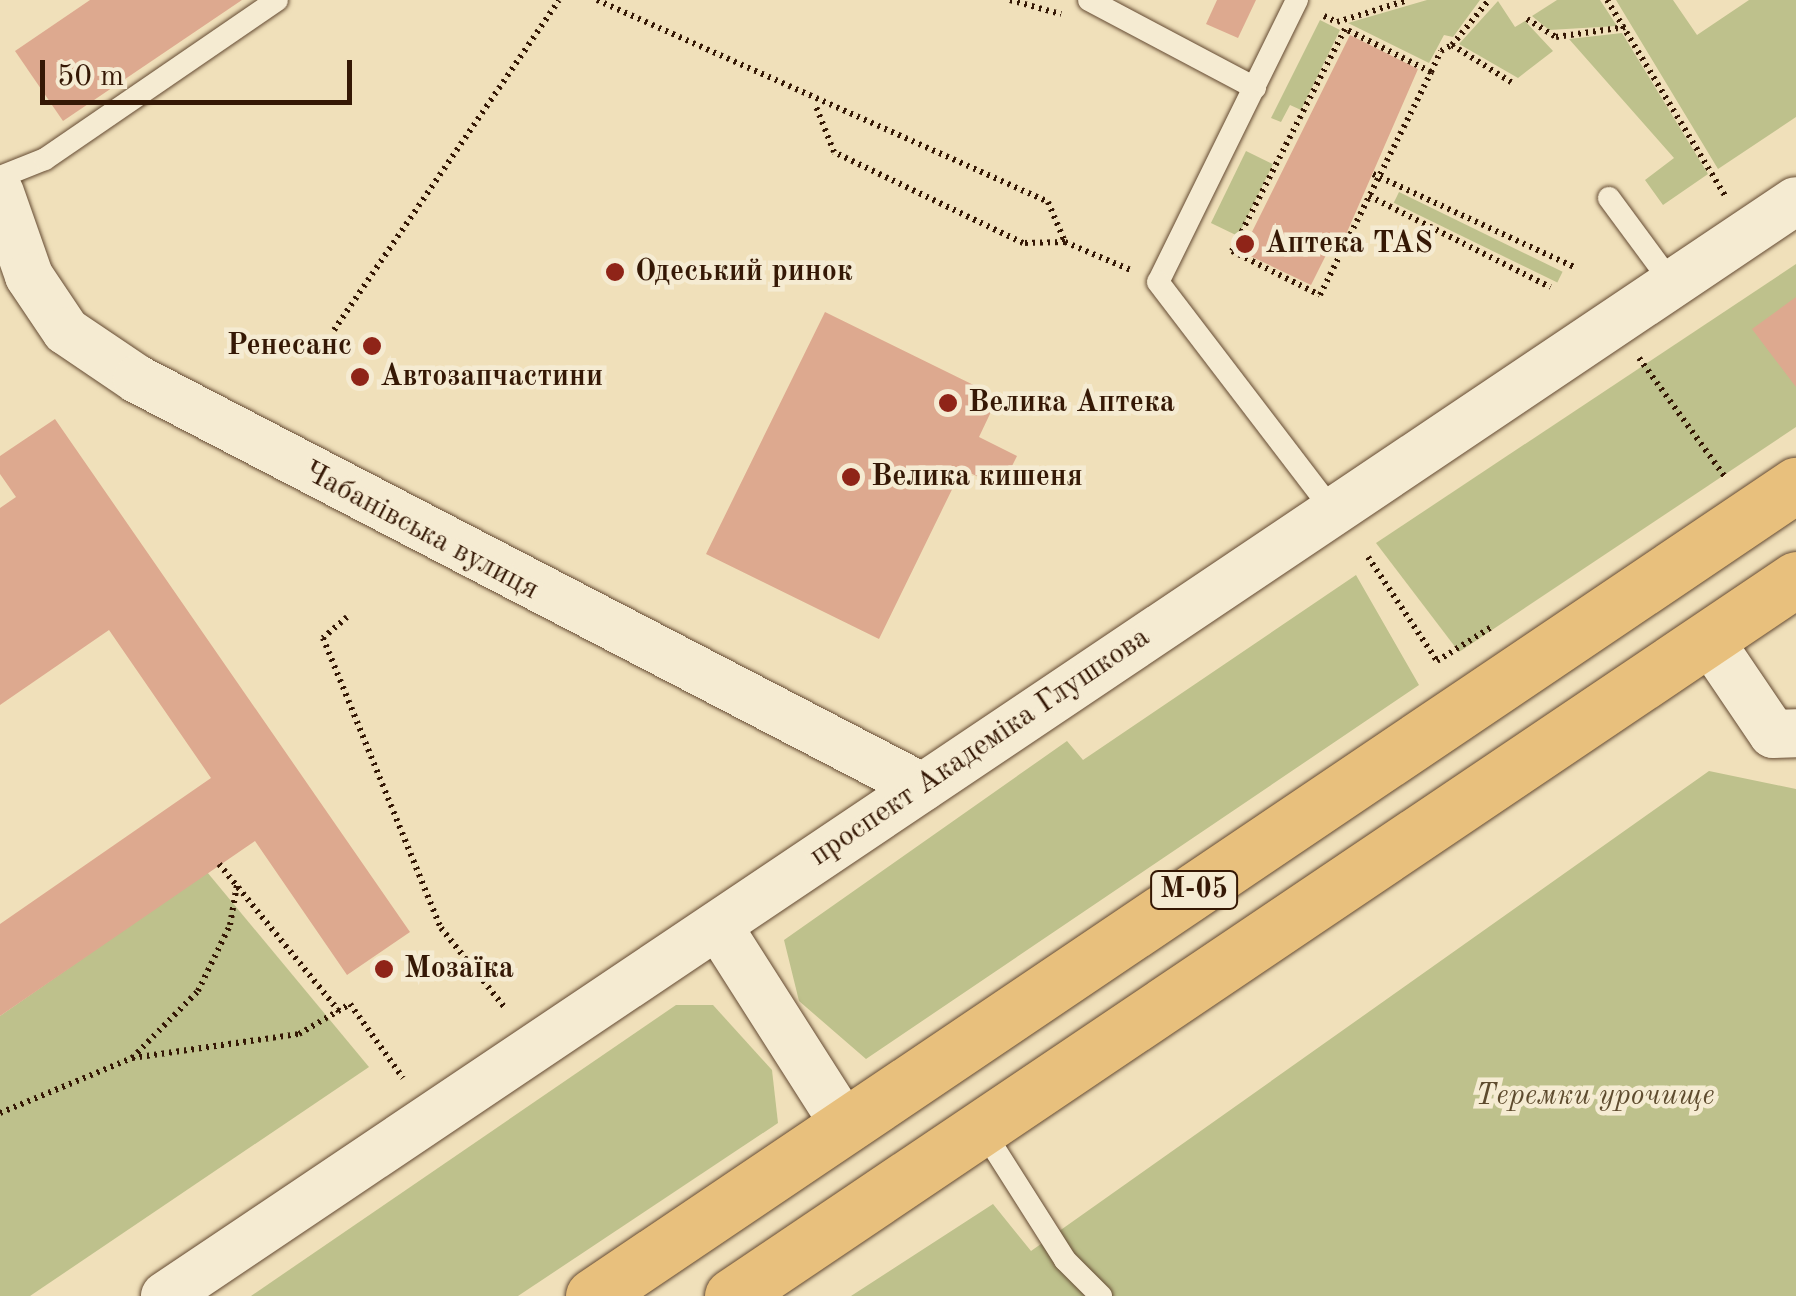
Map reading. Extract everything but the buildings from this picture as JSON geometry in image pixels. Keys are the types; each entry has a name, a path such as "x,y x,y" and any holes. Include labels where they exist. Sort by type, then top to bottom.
{"highway":[{"name":"М-05","path":"593,1296 1796,485"},
{"name":"М-05","path":"732,1296 980,1126 1710,641 1796,579"}],"street":[{"name":"Чабанівська вулиця","path":"0,194 29,276 66,331 137,379 922,787"},
{"name":"проспект Академіка Глушкова","path":"165,1296 718,926 1330,507 1796,201"},
{"path":"1710,641 1773,734 1796,733"},
{"path":"718,926 845,1126"}],"lane":[{"path":"0,176 45,160 277,0"},
{"path":"1088,0 1255,88"},
{"path":"1297,0 1158,282 1330,507"},
{"path":"1609,198 1671,282"},
{"path":"980,1126 1065,1260 1098,1295"}],"path":[{"path":"334,330 559,0"},
{"path":"597,0 815,104 845,108 1048,202 1065,242"},
{"path":"1337,22 1408,0"},
{"path":"1345,29 1232,251 1320,295 1376,175 1431,72 1489,0"},
{"path":"1607,0 1715,183 1752,230"},
{"path":"1318,14 1431,72"},
{"path":"1527,19 1556,37 1625,27"},
{"path":"1452,45 1511,82"},
{"path":"815,104 834,152 1022,243 1065,242 1158,282"},
{"path":"1376,175 1576,268"},
{"path":"1369,196 1550,287"},
{"path":"1612,320 1726,479 1710,489"},
{"path":"1368,557 1437,661 1502,621"},
{"path":"348,617 323,638 442,928 505,1008"},
{"path":"219,864 339,1011"},
{"path":"132,1058 198,992 230,925 237,885"},
{"path":"0,1113 132,1058 299,1034 350,1004 403,1078"}],"green space":[{"path":"1427,0 1480,0 1453,37 1444,35 1429,63 1348,23"},
{"path":"1557,0 1600,0 1617,26 1549,30 1532,16"},
{"path":"1616,0 1673,0 1697,35 1749,0 1796,0 1796,117 1718,169"},
{"path":"1498,1 1515,27 1525,21 1553,51 1518,78 1459,44"},
{"path":"1320,20 1340,30 1301,110 1290,105 1281,122 1271,118"},
{"path":"1622,33 1708,174 1663,205 1645,180 1674,158 1569,39"},
{"path":"1246,151 1273,164 1238,236 1211,223"},
{"path":"1399,192 1563,272 1557,283 1394,203"},
{"path":"1796,264 1796,427 1459,652 1376,543"},
{"path":"1356,575 1419,685 866,1059 799,1001 784,940 1067,741 1083,760"},
{"name":"Теремки урочище","path":"1709,771 1796,789 1796,1296 851,1296 993,1204 1031,1251"},
{"path":"207,872 369,1067 30,1296 0,1296 0,1016"},
{"path":"676,1005 713,1005 772,1070 778,1123 518,1296 251,1296"}],"place":[{"name":"Аптека TAS","path":"1245,244"},
{"name":"Одеський ринок","path":"615,272"},
{"name":"Ренесанс","path":"372,346"},
{"name":"Автозапчастини","path":"360,377"},
{"name":"Велика Аптека","path":"948,403"},
{"name":"Велика кишеня","path":"851,477"},
{"name":"Мозаїка","path":"384,969"}]}
